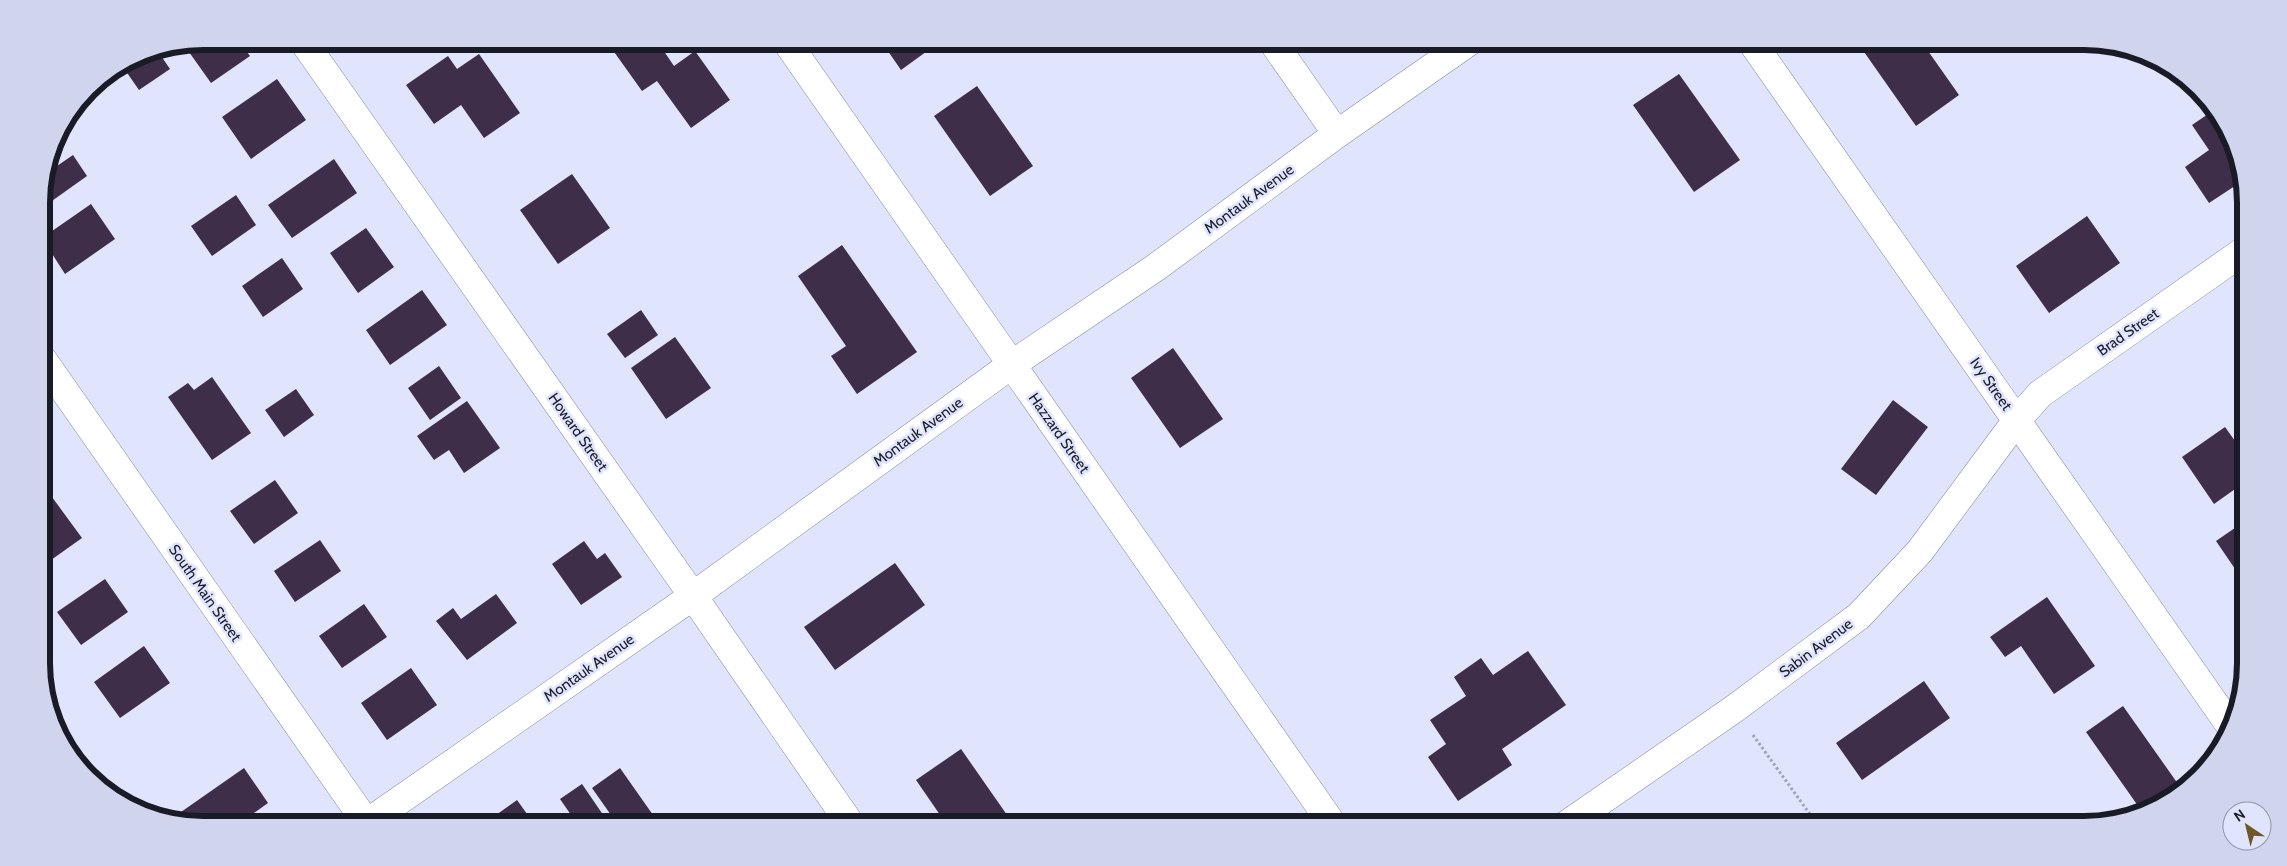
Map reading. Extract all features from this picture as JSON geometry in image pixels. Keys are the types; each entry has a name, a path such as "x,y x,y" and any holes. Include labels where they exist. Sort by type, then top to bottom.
{"street":[{"name":"Howard Street","path":"309,50 693,596 845,816"},
{"name":"Hazzard Street","path":"792,50 1327,816"},
{"path":"1278,50 1337,134"},
{"name":"Montauk Avenue","path":"379,816 693,596 1011,365 1155,268 1337,134 1457,50"},
{"name":"Ivy Street","path":"1757,50 2226,720"},
{"name":"Brad Street","path":"2017,420 2040,394 2237,255"},
{"name":"South Main Street","path":"50,371 362,816"},
{"name":"Sabin Avenue","path":"1578,816 1734,709 1859,616 1920,551 2017,420"}],"path":[{"path":"1734,709 1810,816"}],"building":[{"path":"203,50 246,50 250,56 211,83 189,52"},
{"path":"613,50 663,50 674,66 695,51 730,100 691,128 657,81 642,91"},
{"path":"887,50 929,50 901,70"},
{"path":"1863,50 1927,50 1959,95 1916,126"},
{"path":"479,54 520,113 484,138 461,105 434,124 406,85 448,56 457,69"},
{"path":"161,56 170,69 139,90 126,72 135,66"},
{"path":"1679,74 1740,160 1694,192 1633,105"},
{"path":"277,79 306,120 251,159 222,117"},
{"path":"977,86 1033,166 990,196 934,116"},
{"path":"2208,114 2221,135 2232,164 2236,185 2209,203 2185,167 2209,150 2192,125"},
{"path":"73,155 87,176 50,202 51,183 55,163 57,166"},
{"path":"334,159 357,193 292,238 268,205"},
{"path":"572,174 610,228 558,264 520,210"},
{"path":"236,195 256,225 212,256 191,226"},
{"path":"91,204 115,239 65,274 50,251 50,232"},
{"path":"2087,216 2120,263 2049,313 2016,266"},
{"path":"366,228 394,267 358,293 330,253"},
{"path":"842,245 917,352 857,394 831,356 846,346 798,276"},
{"path":"282,258 303,289 263,317 242,286"},
{"path":"422,290 447,325 390,365 366,330"},
{"path":"641,310 658,335 625,358 607,334"},
{"path":"675,337 711,388 666,419 631,368"},
{"path":"1173,348 1223,419 1180,448 1131,378"},
{"path":"439,366 461,398 430,420 408,388"},
{"path":"212,377 251,433 212,460 168,397 188,383 194,390"},
{"path":"296,389 314,415 284,437 265,410"},
{"path":"1893,400 1928,427 1876,495 1841,469"},
{"path":"467,401 500,448 464,473 449,450 434,460 417,436"},
{"path":"2225,427 2237,444 2237,488 2214,504 2182,457"},
{"path":"275,480 298,513 254,544 230,511"},
{"path":"52,497 82,538 50,561 50,498"},
{"path":"2237,527 2237,572 2216,541"},
{"path":"320,540 341,571 295,602 274,571"},
{"path":"584,541 597,559 605,553 622,577 581,605 552,564"},
{"path":"895,563 925,605 835,670 804,627"},
{"path":"105,579 128,612 81,645 57,612"},
{"path":"496,594 517,623 467,660 436,621 453,608 461,619"},
{"path":"2047,597 2095,666 2054,694 2021,646 2005,657 1990,637"},
{"path":"364,604 387,637 342,668 319,636"},
{"path":"144,646 170,683 120,718 94,682"},
{"path":"1528,651 1566,705 1502,749 1512,765 1458,801 1428,757 1446,744 1430,720 1466,696 1454,677 1481,658 1493,675"},
{"path":"411,668 437,705 387,740 361,703"},
{"path":"1924,681 1950,718 1862,780 1836,743"},
{"path":"2123,706 2178,783 2138,806 2086,732"},
{"path":"961,749 1008,816 941,816 916,780"},
{"path":"244,768 268,803 250,816 183,815 181,812"},
{"path":"620,768 653,815 612,816 592,788"},
{"path":"582,784 604,816 572,816 560,799"},
{"path":"517,800 529,816 495,816"}]}
